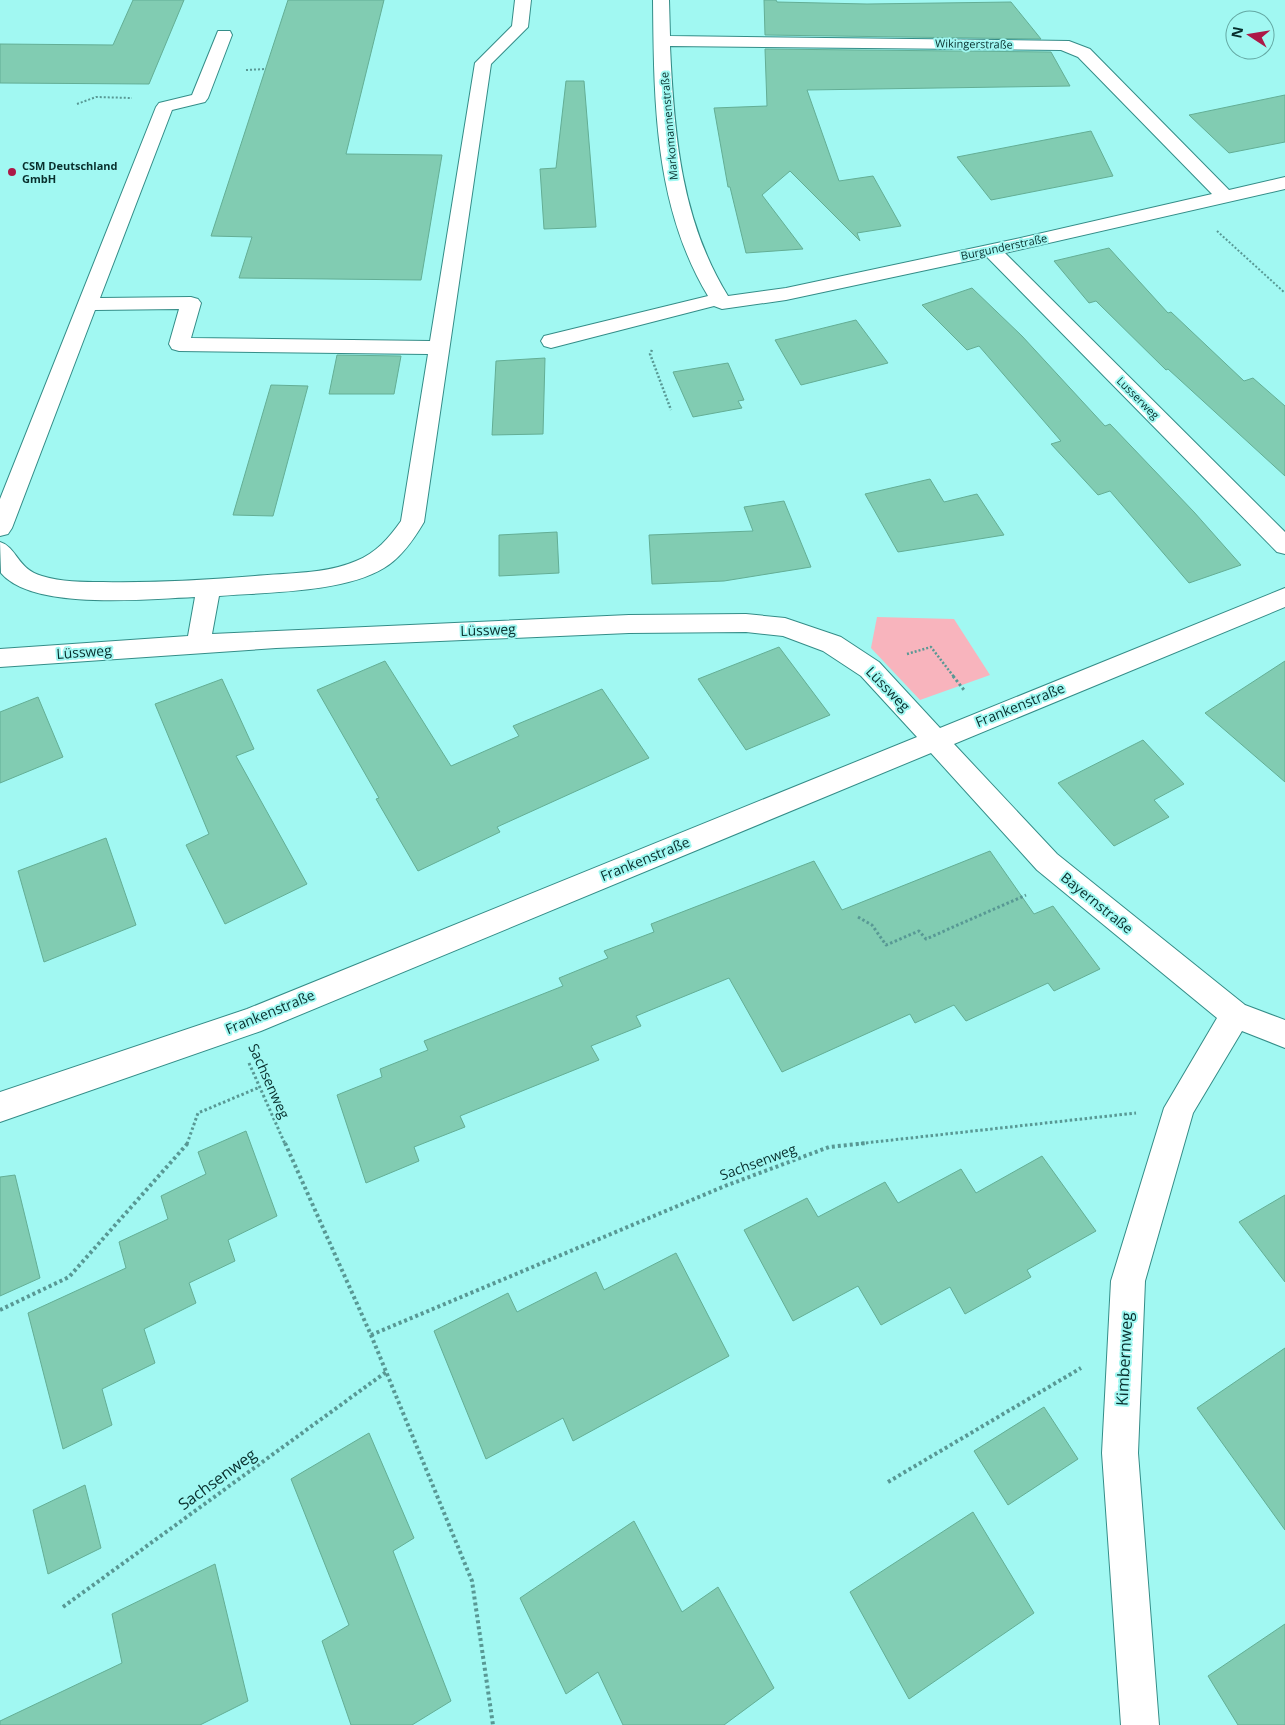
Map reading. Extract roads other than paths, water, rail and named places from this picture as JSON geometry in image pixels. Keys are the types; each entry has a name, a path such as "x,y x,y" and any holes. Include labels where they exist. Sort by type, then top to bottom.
{"street":[{"path":"0,550 8,567 24,580 54,588 113,590 209,588 334,576 374,563 394,548 412,522 483,63 520,27 522,0"},
{"name":"Markomannenstraße","path":"661,0 670,163 680,217 699,266 720,301"},
{"path":"0,528 165,107 199,98 224,35"},
{"name":"Wikingerstraße","path":"662,41 1063,45 1084,54 1225,197"},
{"name":"Burgunderstraße","path":"551,341 720,301 772,297 992,250 1285,183"},
{"name":"Lusserweg","path":"992,250 1285,546"},
{"path":"87,304 191,303 179,344 440,348"},
{"path":"198,645 209,588"},
{"name":"Frankenstraße","path":"0,1107 233,1028 1285,597"},
{"name":"Lüssweg","path":"0,658 276,639 629,624 746,623 785,627 832,644 870,669 935,740"},
{"name":"Bayernstraße","path":"935,740 1047,862 1066,878 1235,1015 1285,1034"},
{"name":"Kimbernweg","path":"1140,1725 1120,1453 1128,1281 1179,1108 1235,1015"}],"place":[{"name":"CSM Deutschland GmbH","path":"12,172"}]}
